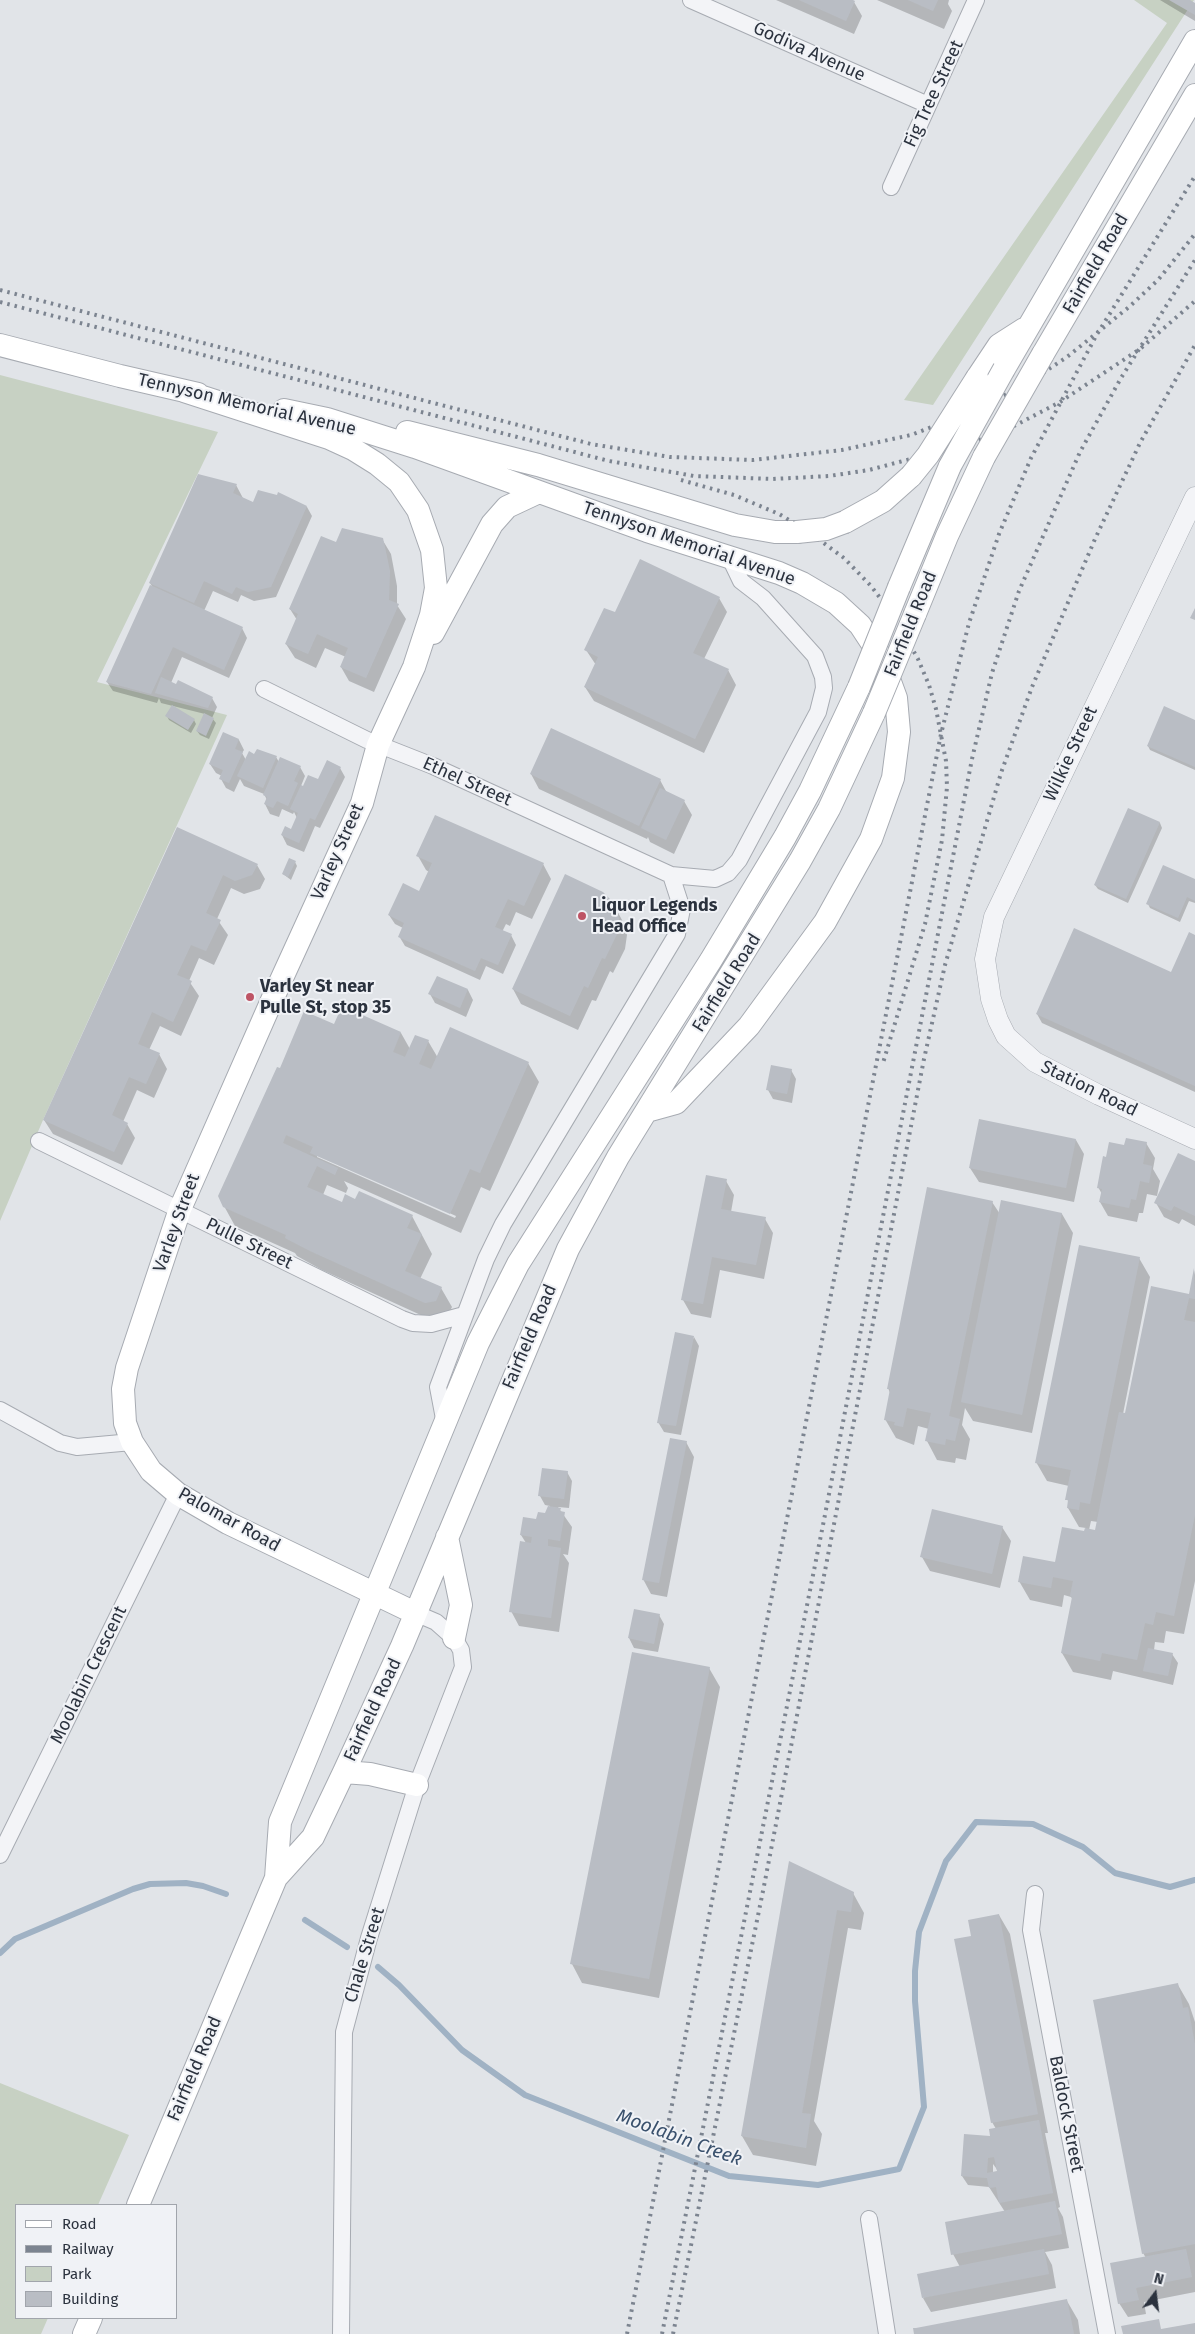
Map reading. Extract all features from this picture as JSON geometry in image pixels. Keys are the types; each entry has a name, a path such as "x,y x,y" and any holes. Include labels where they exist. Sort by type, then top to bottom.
{"main road":[{"name":"Fairfield Road","path":"138,2204 276,1878 280,1822 376,1594 478,1343 518,1264 758,882 810,791 859,687 950,466 1027,327 1195,41"},
{"name":"Fairfield Road","path":"276,1878 314,1838 416,1614 568,1249 618,1157 800,861 833,800 874,713 951,527 984,458 1042,354 1195,95"},
{"path":"327,419 425,435 538,465 735,525 775,532 797,532 826,528 845,522 883,501 910,476 928,454 999,345 1027,327"},
{"name":"Tennyson Memorial Avenue","path":"0,345 184,391 327,419 415,447 647,531 729,556 802,582 836,603 860,625 880,658 896,698 899,732 893,778 871,839 825,922 749,1026 676,1103 647,1111"},
{"name":"Varley Street","path":"132,1442 125,1423 123,1407 123,1389 127,1368 180,1210 268,1009 362,803 378,745 414,667 431,615 436,588 435,569 428,534 422,518 399,482 378,464 353,448 329,438 184,391"},
{"path":"414,667 457,592 492,524 507,507 539,492"},
{"name":"Palomar Road","path":"132,1442 151,1471 178,1494 228,1523 416,1614"},
{"path":"447,1537 461,1605 454,1638"},
{"path":"344,1772 370,1774 417,1785"},
{"path":"84,2334 91,2319"}],"street":[{"name":"Fig Tree Street","path":"891,187 976,0"},
{"name":"Godiva Avenue","path":"695,1 928,105"},
{"name":"Wilkie Street","path":"998,1020 991,999 985,959 994,916 1195,497"},
{"path":"445,1424 438,1387 486,1259 503,1224 677,934 682,909 671,875 715,879 728,873 734,867 818,712 824,688 821,668 815,656 763,598 742,580 729,556"},
{"name":"Ethel Street","path":"264,689 378,745 433,766 671,875"},
{"name":"Station Road","path":"998,1020 1006,1036 1035,1062 1099,1095 1195,1139"},
{"name":"Pulle Street","path":"39,1141 402,1319 413,1323 431,1324 464,1315"},
{"path":"0,1410 60,1443 68,1445 87,1448 132,1442"},
{"name":"Moolabin Crescent","path":"0,1855 178,1494"},
{"path":"416,1614 436,1622 454,1638"},
{"name":"Chale Street","path":"341,2334 342,2050 347,2015 417,1785 462,1672 461,1650 454,1638"},
{"name":"Baldock Street","path":"1035,1894 1031,1930 1107,2334"},
{"path":"869,2219 887,2334"}],"green space":[{"path":"1134,0 1194,0 933,405 904,400 1167,23"},
{"path":"0,375 218,432 97,682 227,715 43,1120 0,1221"},
{"path":"0,2083 129,2135 98,2204 15,2204 15,2319 48,2319 41,2334 0,2334"}],"building":[{"path":"799,0 853,0 855,1 846,21"},
{"path":"908,0 938,0 933,11"},
{"path":"1169,0 1190,0 1195,3 1195,15"},
{"path":"198,474 237,484 233,493 253,502 258,490 277,495 278,492 307,506 271,587 248,592 236,587 232,594 204,581 194,603 149,583"},
{"path":"342,528 383,538 390,571 389,600 399,604 366,678 340,667 348,648 317,634 308,654 285,644 298,614 289,609 321,536 336,542"},
{"path":"640,559 720,597 693,653 729,669 695,739 584,687 598,657 584,650 604,608 615,612"},
{"path":"150,585 243,627 224,670 173,647 151,694 106,682"},
{"path":"1195,608 1195,620 1190,618"},
{"path":"161,677 176,684 178,680 213,697 208,708 155,693"},
{"path":"172,705 195,719 188,730 165,716"},
{"path":"1164,706 1195,720 1195,767 1147,746"},
{"path":"204,713 214,718 206,736 196,731"},
{"path":"551,728 661,779 639,826 530,774"},
{"path":"223,732 239,739 235,749 243,752 229,783 219,779 223,770 209,764"},
{"path":"257,749 277,756 263,788 237,776 249,751 254,754"},
{"path":"280,757 301,766 294,781 298,783 288,806 277,801 273,808 264,804 267,797 263,795"},
{"path":"327,760 341,767 315,820 310,818 299,843 281,835 285,826 291,829 298,813 290,809 301,785 303,786 308,775 318,779"},
{"path":"660,788 685,800 666,840 641,828"},
{"path":"1128,808 1160,822 1126,899 1094,885"},
{"path":"435,815 544,863 524,906 508,899 495,927 512,934 498,965 481,958 475,971 398,937 404,923 388,915 403,883 419,891 432,863 416,856"},
{"path":"177,827 258,864 252,875 235,881 223,875 206,913 221,920 206,951 191,945 177,975 192,981 173,1022 152,1012 138,1044 160,1053 146,1084 129,1077 112,1115 128,1123 114,1152 43,1120"},
{"path":"289,858 296,861 288,877 282,874"},
{"path":"1163,865 1195,879 1195,901 1187,897 1178,918 1146,904"},
{"path":"565,874 603,892 615,904 619,919 617,934 605,959 602,958 588,988 584,986 570,1016 512,989"},
{"path":"1074,928 1171,972 1189,932 1195,935 1195,1086 1036,1014"},
{"path":"437,976 468,989 460,1008 428,994"},
{"path":"342,1006 401,1032 393,1052 405,1057 415,1035 429,1040 419,1064 431,1069 450,1027 529,1062 480,1173 470,1169 450,1214 310,1153 313,1147 286,1135 283,1143 338,1168 335,1175 317,1166 307,1187 342,1202 345,1194 355,1199 359,1191 413,1215 407,1228 422,1234 405,1271 442,1287 436,1301 425,1303 310,1251 285,1238 286,1235 223,1207 218,1196 277,1067 280,1068 304,1011 334,1024"},
{"path":"771,1065 792,1069 787,1094 766,1090"},
{"path":"979,1119 1076,1139 1066,1188 969,1168"},
{"path":"1126,1138 1147,1142 1143,1164 1152,1166 1149,1183 1140,1181 1136,1200 1131,1199 1129,1208 1099,1202 1102,1189 1097,1188 1103,1156 1106,1157 1109,1142 1124,1145"},
{"path":"1178,1153 1195,1161 1195,1216 1174,1206 1171,1211 1154,1203"},
{"path":"706,1175 727,1179 721,1209 766,1217 756,1265 712,1257 703,1304 681,1300"},
{"path":"927,1187 993,1201 949,1416 960,1419 955,1441 946,1439 945,1445 925,1441 931,1413 907,1408 903,1427 894,1425 895,1422 884,1420 890,1389 887,1389"},
{"path":"1001,1200 1062,1213 1022,1415 961,1402"},
{"path":"1079,1245 1140,1257 1090,1504 1080,1502 1079,1510 1067,1508 1068,1500 1065,1500 1071,1470 1035,1463"},
{"path":"1194,1268 1195,1299 1189,1298 1184,1320 1195,1322 1195,1515 1174,1616 1156,1612 1153,1625 1145,1623 1137,1660 1102,1653 1100,1661 1061,1653 1072,1597 1070,1596 1073,1581 1053,1577 1051,1588 1018,1582 1023,1556 1055,1562 1062,1527 1084,1531 1085,1528 1095,1530 1119,1412 1125,1413 1151,1286 1189,1294"},
{"path":"675,1332 694,1336 676,1426 657,1423"},
{"path":"670,1438 687,1441 659,1583 642,1580"},
{"path":"542,1468 568,1471 564,1499 538,1496"},
{"path":"548,1506 561,1508 560,1511 565,1512 560,1541 548,1539 548,1546 561,1548 551,1618 509,1612 520,1541 531,1543 532,1537 520,1535 523,1517 536,1519 538,1512 545,1513"},
{"path":"932,1509 1003,1526 992,1574 920,1557"},
{"path":"634,1609 660,1614 654,1644 628,1638"},
{"path":"1148,1648 1173,1653 1168,1676 1143,1671"},
{"path":"632,1652 710,1667 649,1979 570,1964"},
{"path":"789,1861 854,1892 851,1912 837,1910 802,2113 811,2114 806,2148 741,2136"},
{"path":"999,1914 1038,2114 991,2123 954,1939 971,1936 968,1920"},
{"path":"1178,1983 1183,2008 1188,2007 1195,2044 1195,2244 1142,2254 1093,2000"},
{"path":"1039,2120 1053,2193 999,2203 996,2187 989,2188 987,2178 961,2176 964,2134 990,2136 989,2129","holes":["994,2157 997,2171 987,2173 988,2158"]},
{"path":"1055,2201 1062,2234 951,2255 945,2222"},
{"path":"1044,2249 1049,2274 922,2298 917,2274"},
{"path":"1186,2249 1192,2277 1136,2288 1139,2300 1118,2304 1110,2263"},
{"path":"1067,2299 1074,2334 914,2334 913,2328"},
{"path":"1159,2319 1161,2329 1195,2323 1195,2334 1123,2334 1121,2326"}],"waterway":[{"name":"Moolabin Creek","path":"378,1967 399,1985 462,2050 525,2095 729,2176 818,2185 899,2169 924,2107 915,2001 915,1971 919,1932 946,1861 976,1822 1033,1824 1083,1847 1115,1873 1170,1887 1195,1880"},
{"name":"Moolabin Creek","path":"0,1953 15,1939 133,1889 150,1884 186,1883 203,1886 226,1894"},
{"name":"Moolabin Creek","path":"305,1920 347,1947"}],"railway":[{"path":"627,2334 941,734 969,623 999,534 1031,458 1096,336 1195,176"},
{"path":"0,290 591,444 670,457 753,460 842,450 911,435 968,413 1023,386 1067,357 1129,307 1158,280 1195,234"},
{"path":"662,2334 823,1525 972,759 992,673 1019,591 1080,452 1121,378 1195,260"},
{"path":"0,302 609,461 694,476 773,479 829,476 869,470 971,443 1016,425 1060,402 1140,349 1195,301"},
{"path":"673,2334 764,1886 924,1059 945,965 1001,773 1032,687 1095,539 1140,443 1195,345"},
{"path":"681,480 734,495 779,514 806,530 844,558 871,586 893,615 918,659 929,685 936,709 946,761 947,787 942,840 925,924 883,1063"}],"place":[{"name":"Liquor Legends Head Office","path":"582,916"},
{"name":"Varley St near Pulle St, stop 35","path":"250,997"}]}
